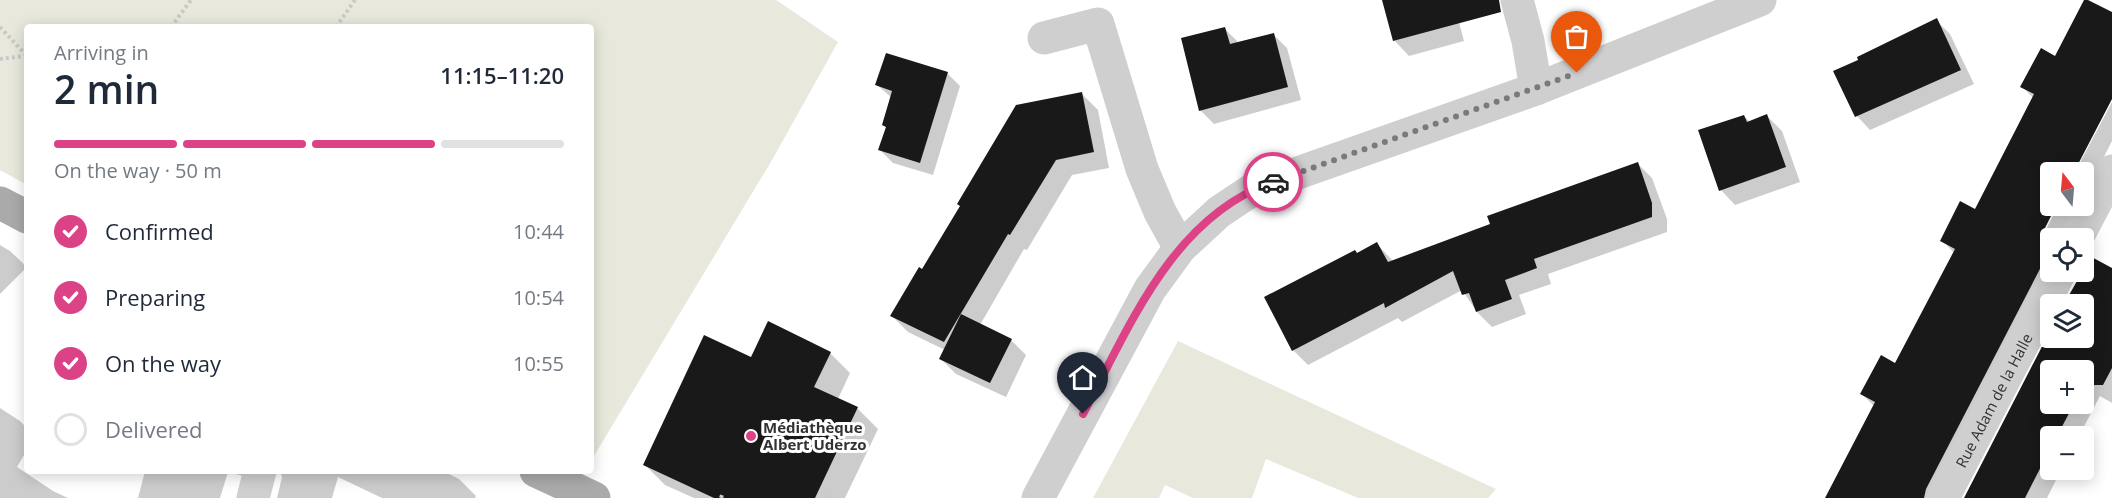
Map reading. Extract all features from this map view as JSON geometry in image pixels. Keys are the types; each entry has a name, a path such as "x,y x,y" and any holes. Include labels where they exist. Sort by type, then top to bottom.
{"main road":[{"path":"0,203 24,215"},
{"path":"542,474 594,498"}],"street":[{"path":"1517,0 1528,41 1536,89"},
{"path":"1038,498 1150,289 1180,248 1218,212 1255,188 1536,89 1760,0"},
{"path":"1044,38 1098,24 1142,169 1160,212 1180,248"},
{"path":"2082,228 2112,171"},
{"name":"Rue Adam de la Halle","path":"1942,498 2055,282"},
{"path":"253,498 259,474"}],"path":[{"path":"173,24 191,0"},
{"path":"338,24 355,0"},
{"path":"0,27 24,54"},
{"path":"0,59 24,56"},
{"path":"826,498 826,496 831,498"}],"shaded area":[{"path":"0,0 776,0 838,42 772,160 594,456 594,24 24,24 24,183 0,170"},
{"path":"1178,341 1496,489 1488,498 1358,498 1266,459 1252,498 1193,498 1165,485 1159,498 1093,498"}],"building":[{"path":"1382,0 1499,0 1501,12 1393,41"},
{"path":"2084,0 2112,12 2112,99 2079,162 2040,162 2040,216 2051,216 2045,228 2040,228 2040,269 1926,489 1924,498 1825,498 1875,402 1860,394 1881,355 1895,363 1955,249 1940,241 1960,201 1975,209 2034,94 2020,87 2041,48 2055,56"},
{"path":"1937,18 1961,70 1855,117 1833,71"},
{"path":"1225,27 1230,44 1274,33 1288,87 1199,111 1181,38"},
{"path":"886,53 948,72 920,163 878,150 886,127 882,125 892,91 875,85"},
{"path":"1082,92 1094,152 1056,160 1010,235 1008,234 944,342 890,316 919,267 922,269 960,206 957,204 1016,105"},
{"path":"1767,114 1786,167 1719,191 1698,130 1744,115 1747,122"},
{"path":"1638,162 1652,203 1652,217 1534,259 1537,268 1505,280 1512,299 1476,312 1469,293 1462,295 1453,271 1385,308 1384,303 1292,351 1264,297 1355,250 1357,253 1377,242 1388,262 1490,224 1487,216"},
{"path":"2094,258 2112,268 2112,368 2103,385 2094,385 2094,360 2040,360 2040,414 2069,414 2062,426 2040,426 2040,469 2025,498 1964,498 2041,348 2094,348 2094,294 2070,294 2076,282 2094,282"},
{"path":"961,314 1012,339 990,383 939,359"},
{"path":"768,321 831,352 814,387 858,407 815,498 714,498 643,465 704,335 751,357"}],"way so far":[{"path":"1273,182 1577,73"}],"place":[{"name":"Médiathèque Albert Uderzo","path":"751,436"}],"route":[{"path":"1083,414 1150,289 1180,248 1218,212 1255,188 1273,182"}]}
